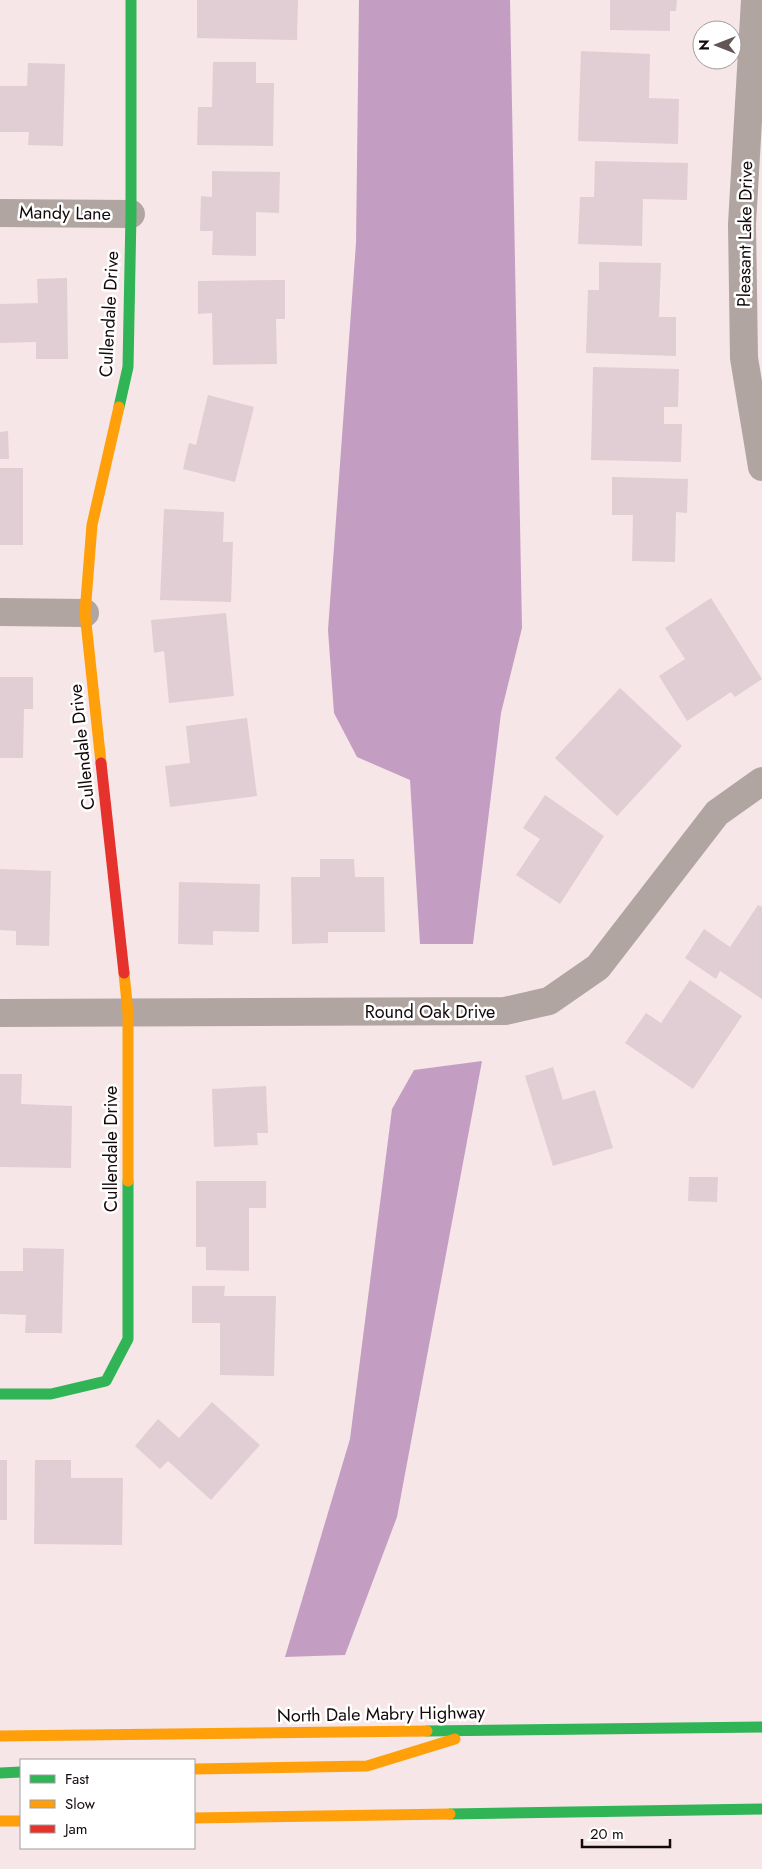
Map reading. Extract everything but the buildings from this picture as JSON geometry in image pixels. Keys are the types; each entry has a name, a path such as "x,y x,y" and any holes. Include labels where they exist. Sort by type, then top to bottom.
{"main road":[{"name":"Cullendale Drive","path":"0,1394 51,1394 106,1381 128,1339 128,1013 85,613 92,525 128,367 131,214 131,0"},
{"name":"North Dale Mabry Highway","path":"0,1736 762,1727"},
{"path":"195,1770 367,1766 485,1730"},
{"path":"0,1773 20,1772"},
{"path":"195,1818 762,1809"},
{"path":"0,1821 20,1821"}],"street":[{"name":"Pleasant Lake Drive","path":"755,0 742,233 744,358 762,467"},
{"name":"Mandy Lane","path":"0,212 131,214"},
{"path":"0,612 85,613"},
{"name":"Round Oak Drive","path":"0,1013 505,1011 549,1001 598,967 717,813 762,781"}],"shaded area":[{"path":"359,0 510,0 522,628 501,713 473,944 420,944 410,780 357,757 334,713 328,630 356,243"},
{"path":"482,1061 397,1517 345,1655 285,1657 350,1439 392,1109 414,1070"}],"traffic: fast":[{"path":"119,407 128,367 131,214 131,0"},
{"path":"0,1394 51,1394 106,1381 128,1339 128,1181"},
{"path":"427,1731 762,1727"},
{"path":"0,1773 20,1772"},
{"path":"450,1814 762,1809"}],"traffic: slow":[{"path":"101,763 85,613 92,525 119,407"},
{"path":"124,973 128,1013 128,1181"},
{"path":"0,1736 427,1731"},
{"path":"195,1769 367,1766 455,1739"},
{"path":"195,1818 450,1814"},
{"path":"0,1821 20,1821"}],"traffic: jam":[{"path":"101,763 124,973"}]}
